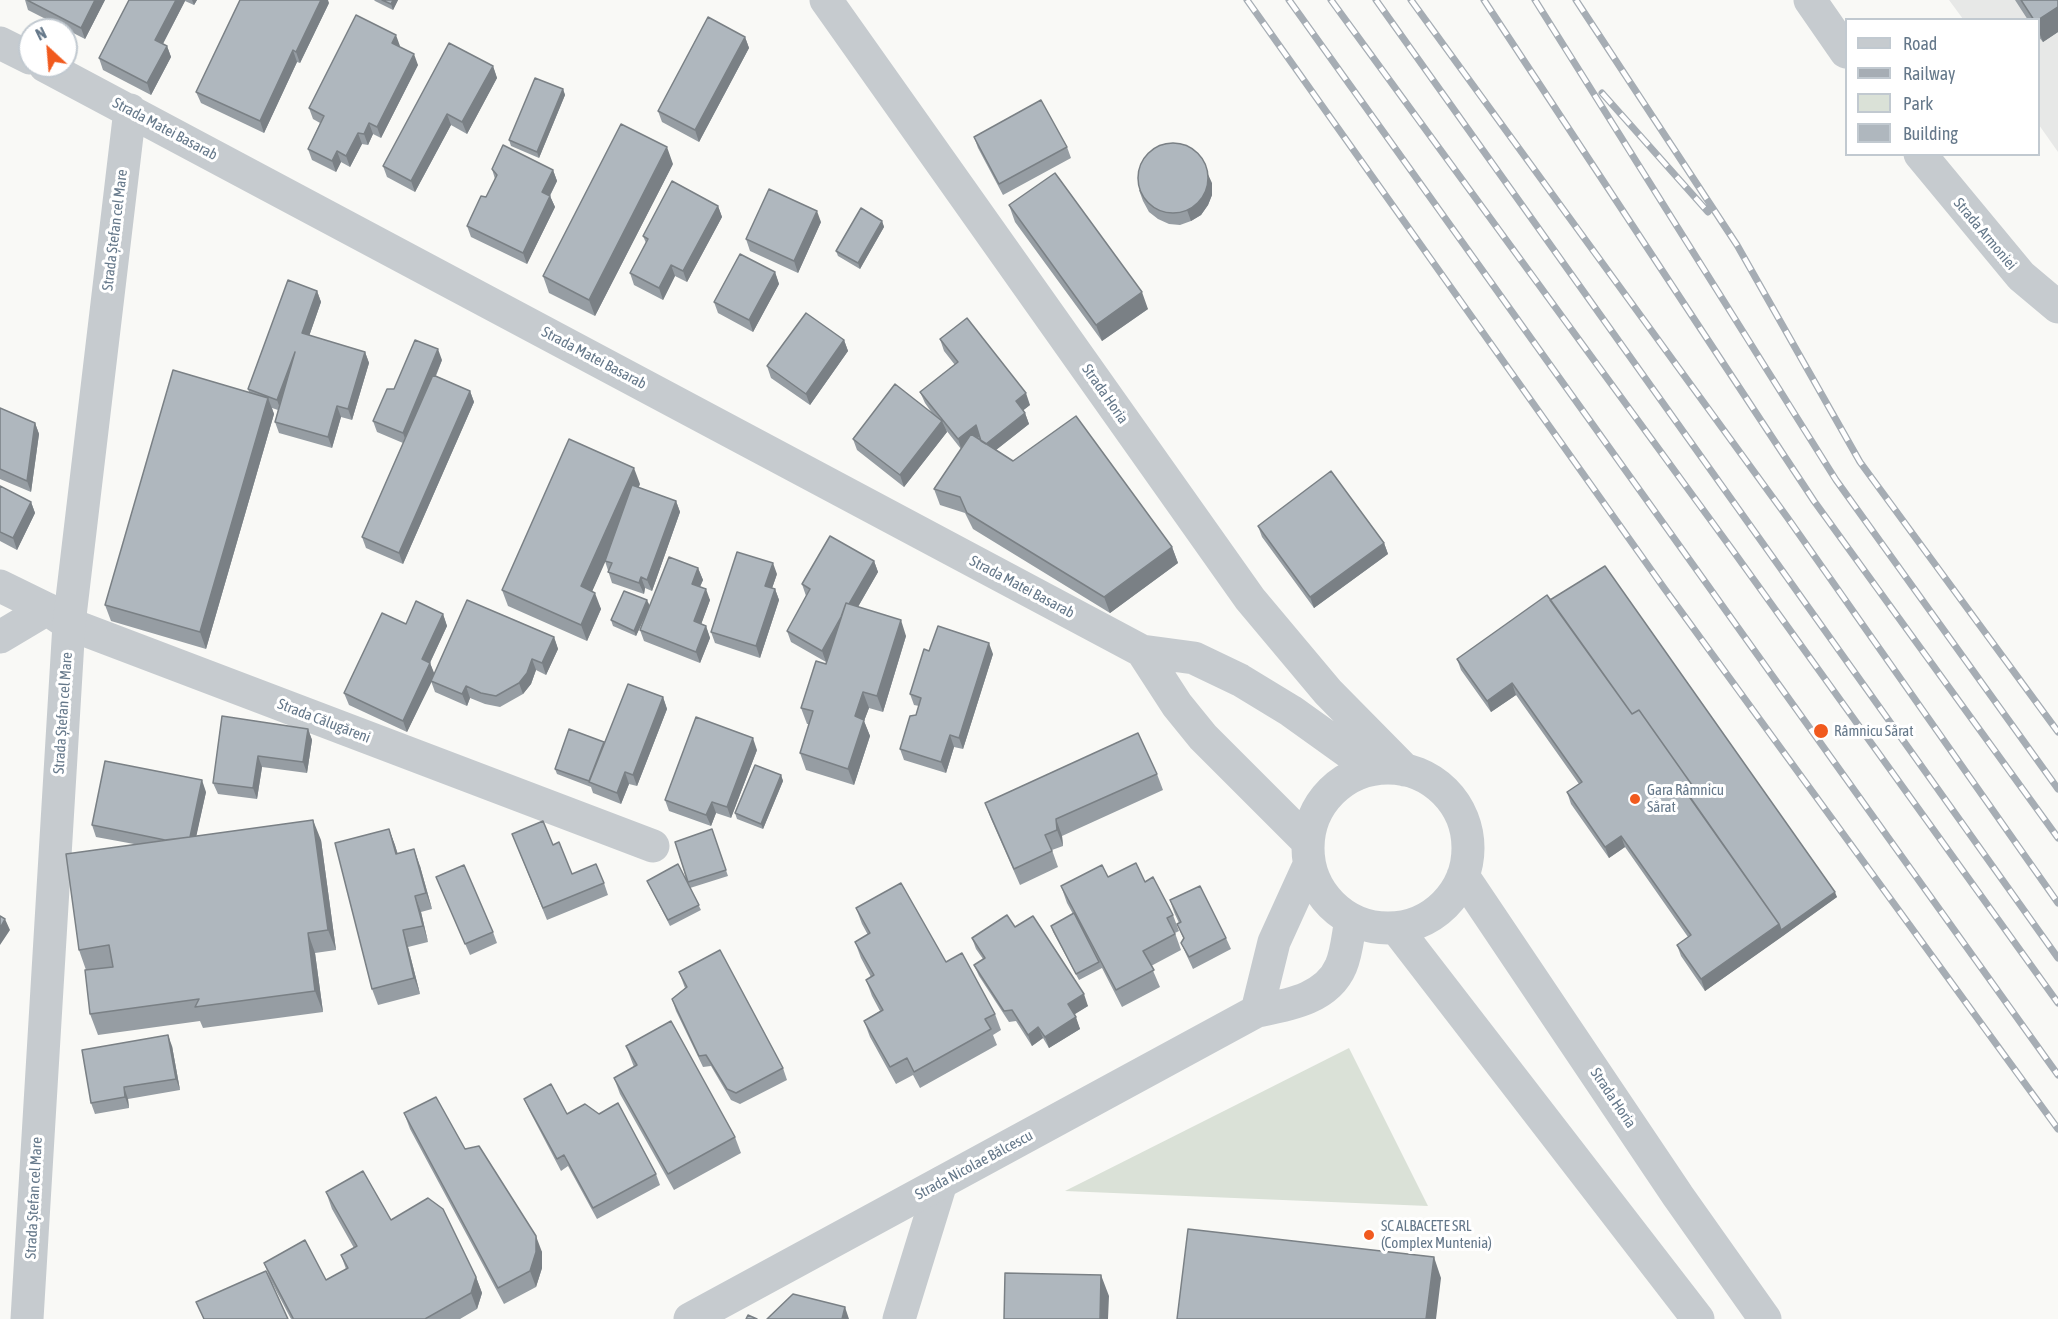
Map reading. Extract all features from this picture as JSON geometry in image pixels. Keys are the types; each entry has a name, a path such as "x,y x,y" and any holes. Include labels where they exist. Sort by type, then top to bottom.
{"street":[{"name":"Strada Horia","path":"826,0 1251,599 1328,692 1405,770"},
{"path":"1810,0 1845,51"},
{"path":"0,43 18,52"},
{"name":"Strada Matei Basarab","path":"68,78 1142,651 1194,658 1240,680 1291,711 1372,770"},
{"name":"Strada Ștefan cel Mare","path":"27,1319 58,616 129,110"},
{"name":"Strada Armoniei","path":"1922,156 2021,276 2058,307"},
{"name":"Strada Călugăreni","path":"0,586 58,616 653,846"},
{"path":"0,637 58,616"},
{"name":"Strada Matei Basarab","path":"1142,651 1177,705 1203,737 1309,854"},
{"path":"1257,1011 1274,942 1309,854 1313,820 1324,799 1351,777 1383,768 1405,770 1437,785 1453,801 1458,810 1463,820 1468,843 1463,876 1452,896 1437,911 1418,922 1396,928 1373,927 1351,920 1341,913 1324,897 1313,877 1309,854"},
{"name":"Strada Horia","path":"1463,876 1678,1196 1765,1319"},
{"name":"Strada Nicolae Bălcescu","path":"690,1319 1257,1011 1291,1005 1316,994 1341,966 1351,920"},
{"path":"1396,928 1698,1319"},
{"path":"899,1319 941,1183"}],"shaded area":[{"path":"1949,0 2058,0 2058,152 2040,126 2040,18 1962,18"}],"green space":[{"path":"1349,1048 1428,1206 1065,1191"}],"building":[{"path":"27,0 95,0 81,28 78,26 78,18 62,18"},
{"path":"129,0 176,0 155,40 167,46 147,83 99,58"},
{"path":"240,0 321,0 296,52 293,50 260,121 196,92"},
{"path":"2021,0 2058,0 2058,7 2040,19 2033,18"},
{"path":"356,15 396,35 392,43 414,54 377,127 369,123 364,134 358,133 346,156 337,151 332,161 308,149 324,116 309,108"},
{"path":"708,17 745,37 695,130 658,111"},
{"path":"449,43 493,66 462,122 447,114 411,181 383,166"},
{"path":"535,78 563,89 537,152 509,140"},
{"path":"1041,100 1067,147 999,184 974,137"},
{"path":"621,124 667,147 589,300 543,276"},
{"path":"1173,143 1186,146 1198,153 1205,165 1208,178 1205,191 1198,203 1186,210 1173,213 1160,210 1148,203 1141,191 1138,178 1141,165 1148,153 1160,146"},
{"path":"503,145 553,170 542,192 550,196 523,253 467,226 481,196 486,197 497,175 492,169"},
{"path":"1055,173 1142,292 1096,325 1009,205"},
{"path":"672,181 718,206 683,271 671,265 659,288 630,273 648,239 643,236"},
{"path":"769,189 817,211 794,261 746,239"},
{"path":"861,208 882,221 858,263 836,251"},
{"path":"740,254 775,272 749,320 714,302"},
{"path":"288,280 317,291 302,333 365,352 348,409 337,406 328,437 275,422 295,352 277,400 248,389"},
{"path":"806,313 844,340 806,394 767,366"},
{"path":"967,318 1026,393 1016,401 1025,413 986,444 981,441 976,425 958,439 920,392 958,362 940,339"},
{"path":"415,340 438,349 403,433 373,421 387,389 394,389"},
{"path":"173,370 268,398 200,632 105,605"},
{"path":"433,375 470,391 399,553 362,537"},
{"path":"895,384 942,421 900,475 853,439"},
{"path":"0,408 35,423 27,481 0,469"},
{"path":"1076,416 1172,547 1104,597 967,513 960,497 934,489 971,434 1013,461"},
{"path":"569,439 634,468 581,586 595,593 581,625 502,590"},
{"path":"1331,471 1384,543 1310,597 1258,526"},
{"path":"632,485 676,501 647,580 641,577 639,583 608,572 612,563 605,561"},
{"path":"0,486 31,502 13,538 0,532"},
{"path":"830,536 874,561 849,604 846,603 822,651 787,631 810,589 802,584"},
{"path":"737,552 773,563 765,586 775,589 756,646 711,632"},
{"path":"669,557 698,568 692,584 706,589 694,621 706,626 696,652 640,630"},
{"path":"1605,566 1835,892 1781,930 1688,795 1694,791 1692,785 1639,710 1632,714 1550,600"},
{"path":"624,591 647,600 634,631 611,620"},
{"name":"Gara Râmnicu Sărat","path":"1547,595 1632,714 1639,710 1692,785 1685,790 1779,924 1701,979 1677,945 1691,935 1621,836 1605,847 1567,792 1582,782 1512,683 1487,701 1457,659"},
{"path":"467,600 554,637 542,663 532,659 527,673 519,683 496,696 481,693 466,686 462,694 431,681"},
{"path":"416,601 443,614 422,659 430,663 403,721 344,693 382,613 406,624"},
{"path":"846,603 901,620 877,696 863,692 855,716 864,720 848,769 800,753 813,711 801,708 816,661 826,664"},
{"path":"938,626 989,643 959,738 950,735 941,762 900,749 910,716 916,715 921,698 910,694 924,649 929,651"},
{"path":"628,684 663,697 633,775 625,772 617,793 589,782"},
{"path":"222,716 308,729 303,762 258,756 253,788 213,783"},
{"path":"696,717 753,738 727,807 712,802 706,815 665,800"},
{"path":"569,729 604,742 589,781 555,769"},
{"path":"1138,733 1157,774 1056,819 1057,830 1045,835 1052,851 1014,869 985,803"},
{"path":"105,761 202,780 190,837 165,840 92,825"},
{"path":"755,765 781,775 761,824 735,813"},
{"path":"313,820 328,930 308,933 315,991 195,1007 199,999 90,1014 85,970 113,967 109,945 79,950 66,854"},
{"path":"543,821 553,845 559,842 572,874 596,864 604,883 543,908 512,834"},
{"path":"389,829 396,854 414,849 426,893 415,896 423,926 403,930 414,978 372,989 335,843"},
{"path":"712,829 726,870 688,882 675,842"},
{"path":"1136,863 1145,882 1153,877 1173,915 1167,918 1175,934 1143,951 1154,970 1116,990 1061,886 1102,865 1108,877"},
{"path":"678,864 699,905 668,920 647,881"},
{"path":"464,865 493,932 465,944 436,877"},
{"path":"901,883 946,962 962,953 995,1014 985,1019 991,1029 914,1072 907,1058 890,1067 864,1021 883,1010 866,980 874,975 855,942 870,933 856,908"},
{"path":"1200,886 1226,938 1189,957 1181,943 1184,938 1177,924 1181,922 1170,900"},
{"path":"1074,913 1099,962 1076,974 1051,926"},
{"path":"1007,915 1015,927 1033,916 1084,994 1068,1004 1076,1017 1045,1037 1038,1027 1028,1035 1012,1010 1004,1011 974,965 985,958 972,938"},
{"path":"0,916 5,919 0,928"},
{"path":"720,950 783,1068 736,1093 727,1089 706,1055 699,1056 672,999 687,987 679,972"},
{"path":"671,1021 735,1137 668,1174 614,1078 637,1065 626,1046"},
{"path":"168,1035 176,1079 124,1087 125,1097 91,1103 82,1050"},
{"path":"551,1084 567,1114 585,1104 599,1114 618,1103 656,1174 593,1208 564,1155 557,1159 524,1099"},
{"path":"436,1097 465,1149 479,1146 536,1236 536,1252 530,1271 498,1288 404,1113"},
{"path":"363,1171 391,1220 428,1198 443,1209 476,1277 471,1293 425,1319 293,1319 264,1263 305,1240 326,1280 348,1268 341,1255 357,1246 326,1192"},
{"path":"1188,1229 1434,1257 1426,1319 1177,1319"},
{"path":"266,1271 288,1319 204,1319 196,1302"},
{"path":"1005,1273 1101,1275 1100,1319 1004,1319"},
{"path":"793,1294 845,1307 842,1319 767,1319"}],"railway":[{"path":"1247,0 1664,588 2058,1129"},
{"path":"1289,0 2058,1075"},
{"path":"1331,0 1731,548 2058,1003"},
{"path":"1376,0 2058,958"},
{"path":"1411,0 1787,517 2058,903"},
{"path":"1484,0 1814,501 2058,838"},
{"path":"1535,0 1836,480 2058,789"},
{"path":"1576,0 1737,245 1860,462 2058,732"},
{"path":"1602,93 1708,212"}],"place":[{"name":"Râmnicu Sărat","path":"1821,731"},
{"name":"Gara Râmnicu Sărat","path":"1635,799"},
{"name":"SC ALBACETE SRL (Complex Muntenia)","path":"1369,1235"}]}
